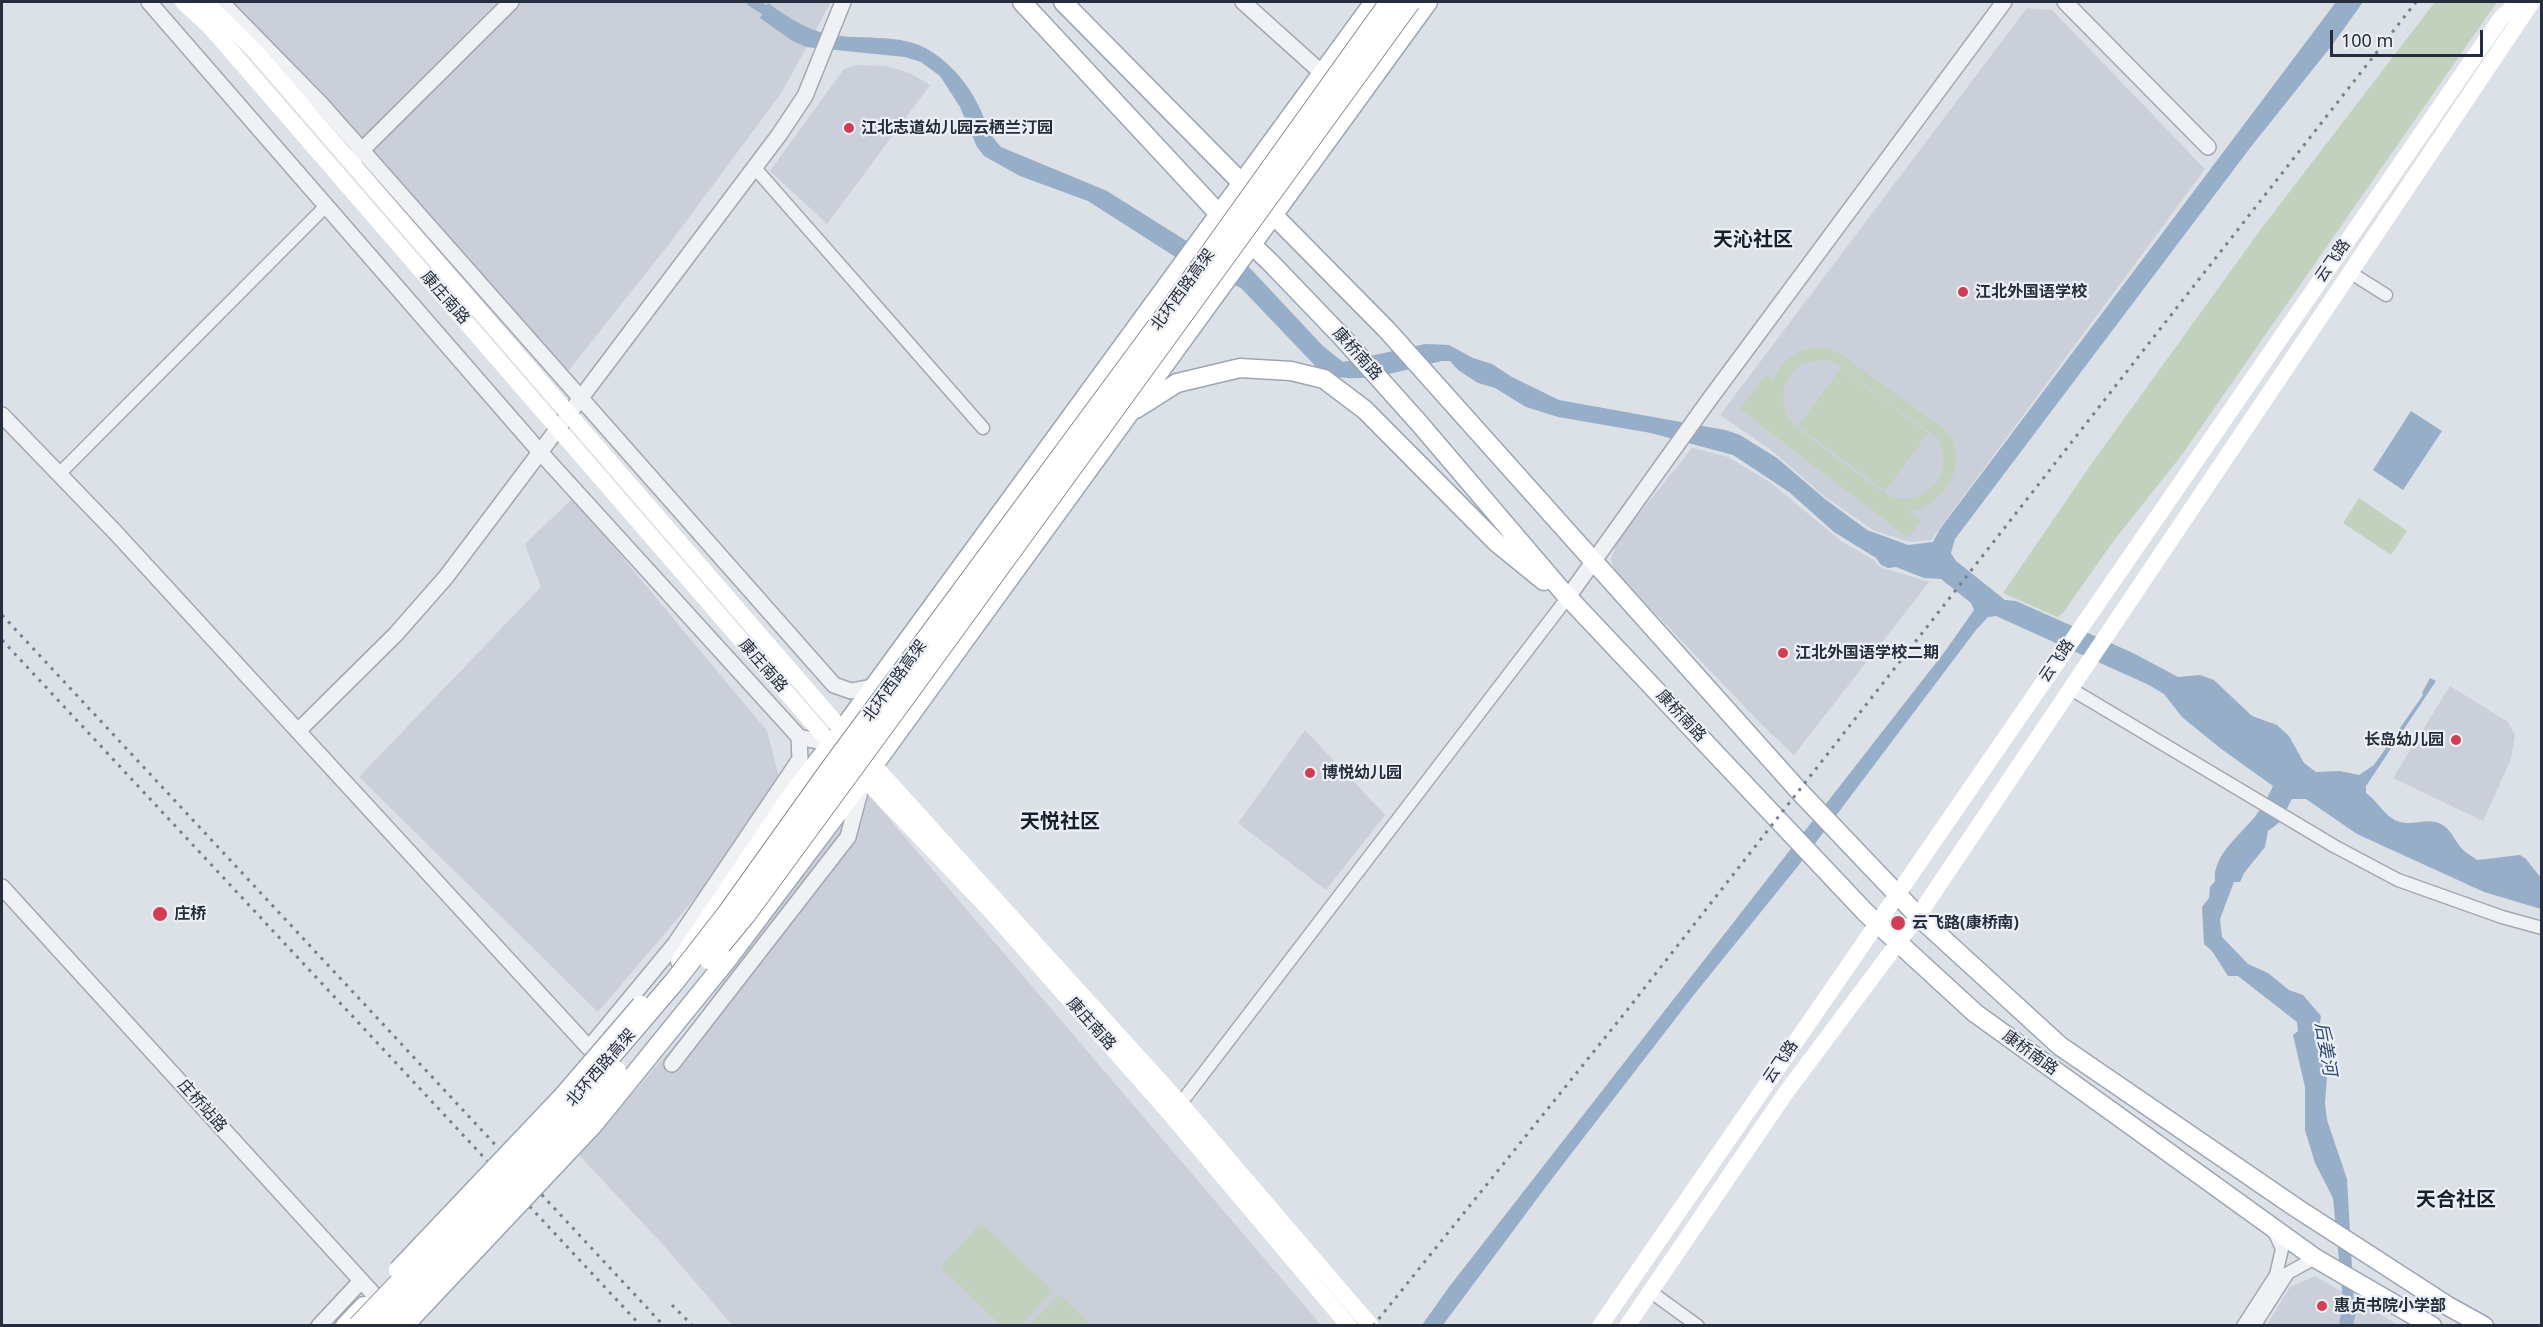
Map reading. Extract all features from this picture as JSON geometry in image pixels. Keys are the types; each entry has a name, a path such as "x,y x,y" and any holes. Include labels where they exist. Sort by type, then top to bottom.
{"highway":[{"name":"北环西路高架","path":"358,1326 569,1105 675,982 1176,301 1390,2"},
{"name":"北环西路高架","path":"382,1326 581,1113 746,914 1410,2"}],"main road":[{"name":"康庄南路","path":"183,2 211,28 557,428 869,771 989,909 1177,1110 1371,1326"},
{"name":"康庄南路","path":"205,2 357,156 836,737"},
{"name":"康桥南路","path":"1022,2 1214,220 1342,337 1566,595 1876,922 1975,1013 2315,1258 2432,1326"},
{"path":"1062,2 1387,330 1593,560"},
{"path":"345,1326 561,1098 680,961 795,790 1374,2"},
{"path":"403,1326 594,1124 727,960 869,771 1428,2"},
{"name":"云飞路","path":"1600,1326 1876,922 2501,18 2518,2"},
{"name":"云飞路","path":"1627,1326 1785,1094 1918,916 2532,2"},
{"path":"1127,415 1177,383 1240,368 1291,371 1324,379 1365,410 1496,542 1535,575 1566,595"},
{"name":"康桥南路","path":"1593,560 1813,806 1896,894 2060,1046 2312,1218 2448,1306 2484,1326"},
{"name":"康庄南路","path":"1177,1110 1349,1326"}],"street":[{"path":"2,415 60,473 589,1048 675,944 800,759 799,737 540,452 149,2"},
{"path":"221,2 321,104 357,156 581,398 834,685 851,691 872,687"},
{"path":"357,156 511,2"},
{"path":"1243,2 1322,73"},
{"path":"1177,1110 1593,560 2004,2"},
{"path":"2066,2 2208,147"},
{"path":"298,731 396,634 446,577 754,167 805,96 842,3"},
{"path":"754,167 983,428"},
{"path":"60,473 326,206"},
{"path":"2351,273 2386,295"},
{"path":"2075,683 2241,790 2398,880 2502,917 2541,928"},
{"path":"799,737 836,737"},
{"path":"672,1064 848,837 869,771"},
{"name":"庄桥站路","path":"2,887 403,1326"},
{"path":"2243,1326 2276,1275 2282,1249 2273,1228"},
{"path":"2254,1326 2288,1273 2315,1258"},
{"path":"319,1326 361,1281"},
{"path":"1651,1292 1698,1326"}],"shaded area":[{"path":"230,2 500,2 361,139"},
{"path":"519,2 831,2 782,92 673,239 566,374 373,152"},
{"name":"江北外国语学校","path":"2027,8 2052,10 2205,169 1931,540 1909,542 1873,530 1824,496 1771,450 1720,415"},
{"name":"江北志道幼儿园云栖兰汀园","path":"856,65 886,66 910,73 930,85 827,224 770,171 844,69"},
{"name":"江北外国语学校二期","path":"1692,448 1728,457 1771,483 1841,541 1874,560 1880,567 1929,582 1794,755 1761,724 1614,570 1611,559 1617,541"},
{"path":"573,498 767,731 779,778 711,879 598,1012 359,777 541,587 525,544"},
{"path":"2450,686 2508,722 2515,735 2511,759 2483,821 2393,778"},
{"name":"博悦幼儿园","path":"1305,730 1385,815 1326,890 1238,823"},
{"path":"868,794 1321,1325 732,1325 666,1248 579,1155 692,1025 796,883"},
{"name":"惠贞书院小学部","path":"2315,1276 2398,1325 2266,1326 2290,1287"}],"green space":[{"path":"2435,2 2497,2 2181,456 2112,543 2063,613 2057,617 2003,593 2092,463 2261,229"},
{"path":"1824,347 1838,352 1944,429 1952,441 1956,454 1951,480 1934,500 1909,511 1921,521 1908,538 1740,409 1765,375 1774,381 1783,364 1804,350","holes":["1827,360 1840,366 1935,436 1944,460 1942,472 1937,482 1929,490 1907,499 1894,498 1856,473 1790,419 1783,397 1790,375 1802,365 1816,361"]},
{"path":"1841,368 1928,433 1885,491 1798,426"},
{"path":"2359,498 2407,531 2391,555 2343,523"},
{"path":"981,1223 1053,1291 1021,1325 1001,1325 940,1267"},
{"path":"1059,1294 1092,1325 1030,1325"}],"water":[{"path":"2336,2 2363,2 1955,539 1951,553 1956,561 2005,600 2016,601 2133,653 2178,677 2200,675 2214,680 2252,716 2277,725 2289,736 2304,763 2316,772 2340,771 2359,775 2374,765 2423,695 2430,678 2436,681 2366,786 2366,793 2395,820 2405,823 2431,821 2444,826 2462,849 2477,860 2520,855 2541,878 2541,909 2484,892 2357,834 2306,799 2292,799 2280,822 2268,831 2265,847 2244,873 2240,882 2234,882 2220,919 2222,937 2248,964 2268,973 2289,990 2303,995 2321,1016 2318,1036 2324,1047 2328,1063 2325,1103 2327,1120 2347,1179 2354,1304 2357,1308 2353,1325 2339,1325 2343,1301 2333,1198 2315,1163 2305,1130 2305,1087 2293,1035 2298,1031 2297,1022 2238,976 2228,976 2212,951 2204,944 2202,907 2209,898 2210,887 2215,881 2215,871 2219,861 2231,843 2259,811 2273,786 2182,717 2164,694 2149,685 1996,616 1988,617 1976,630 1798,866 1693,996 1551,1180 1443,1325 1422,1325 1449,1287 1946,650 1974,610 1971,603 1941,579 1924,578 1896,567 1888,568 1881,565 1876,558 1834,532 1789,492 1733,455 1651,433 1558,417 1526,407 1495,388 1478,383 1458,370 1450,361 1366,378 1335,376 1321,372 1241,288 1177,258 1088,201 1020,176 984,156 977,147 960,107 940,76 921,62 905,57 806,47 791,40 760,18 768,3 793,20 820,32 848,37 906,41 932,52 948,64 967,86 991,134 1001,147 1107,191 1185,240 1247,265 1323,346 1343,362 1425,344 1449,345 1473,358 1492,364 1512,377 1559,400 1725,430 1740,435 1777,458 1825,499 1867,530 1908,545 1933,542 1940,529"},
{"path":"2411,411 2442,431 2403,490 2373,470"}],"waterway":[{"path":"752,2 775,16"}],"railway":[{"path":"1373,1326 1628,1009 2416,2"},
{"path":"2,615 664,1326"},
{"path":"2,640 641,1326"},
{"path":"672,1305 693,1326"}],"place":[{"name":"江北志道幼儿园云栖兰汀园","path":"849,128"},
{"name":"江北外国语学校","path":"1963,292"},
{"name":"江北外国语学校二期","path":"1783,653"},
{"name":"长岛幼儿园","path":"2456,740"},
{"name":"博悦幼儿园","path":"1310,773"},
{"name":"庄桥","path":"160,914"},
{"name":"云飞路(康桥南)","path":"1898,923"},
{"name":"惠贞书院小学部","path":"2322,1306"}],"district":[{"name":"天沁社区","path":"1753,240"},
{"name":"天悦社区","path":"1060,822"},
{"name":"天合社区","path":"2456,1200"}],"water label":[{"name":"后姜河","path":"2325,1049"}]}
